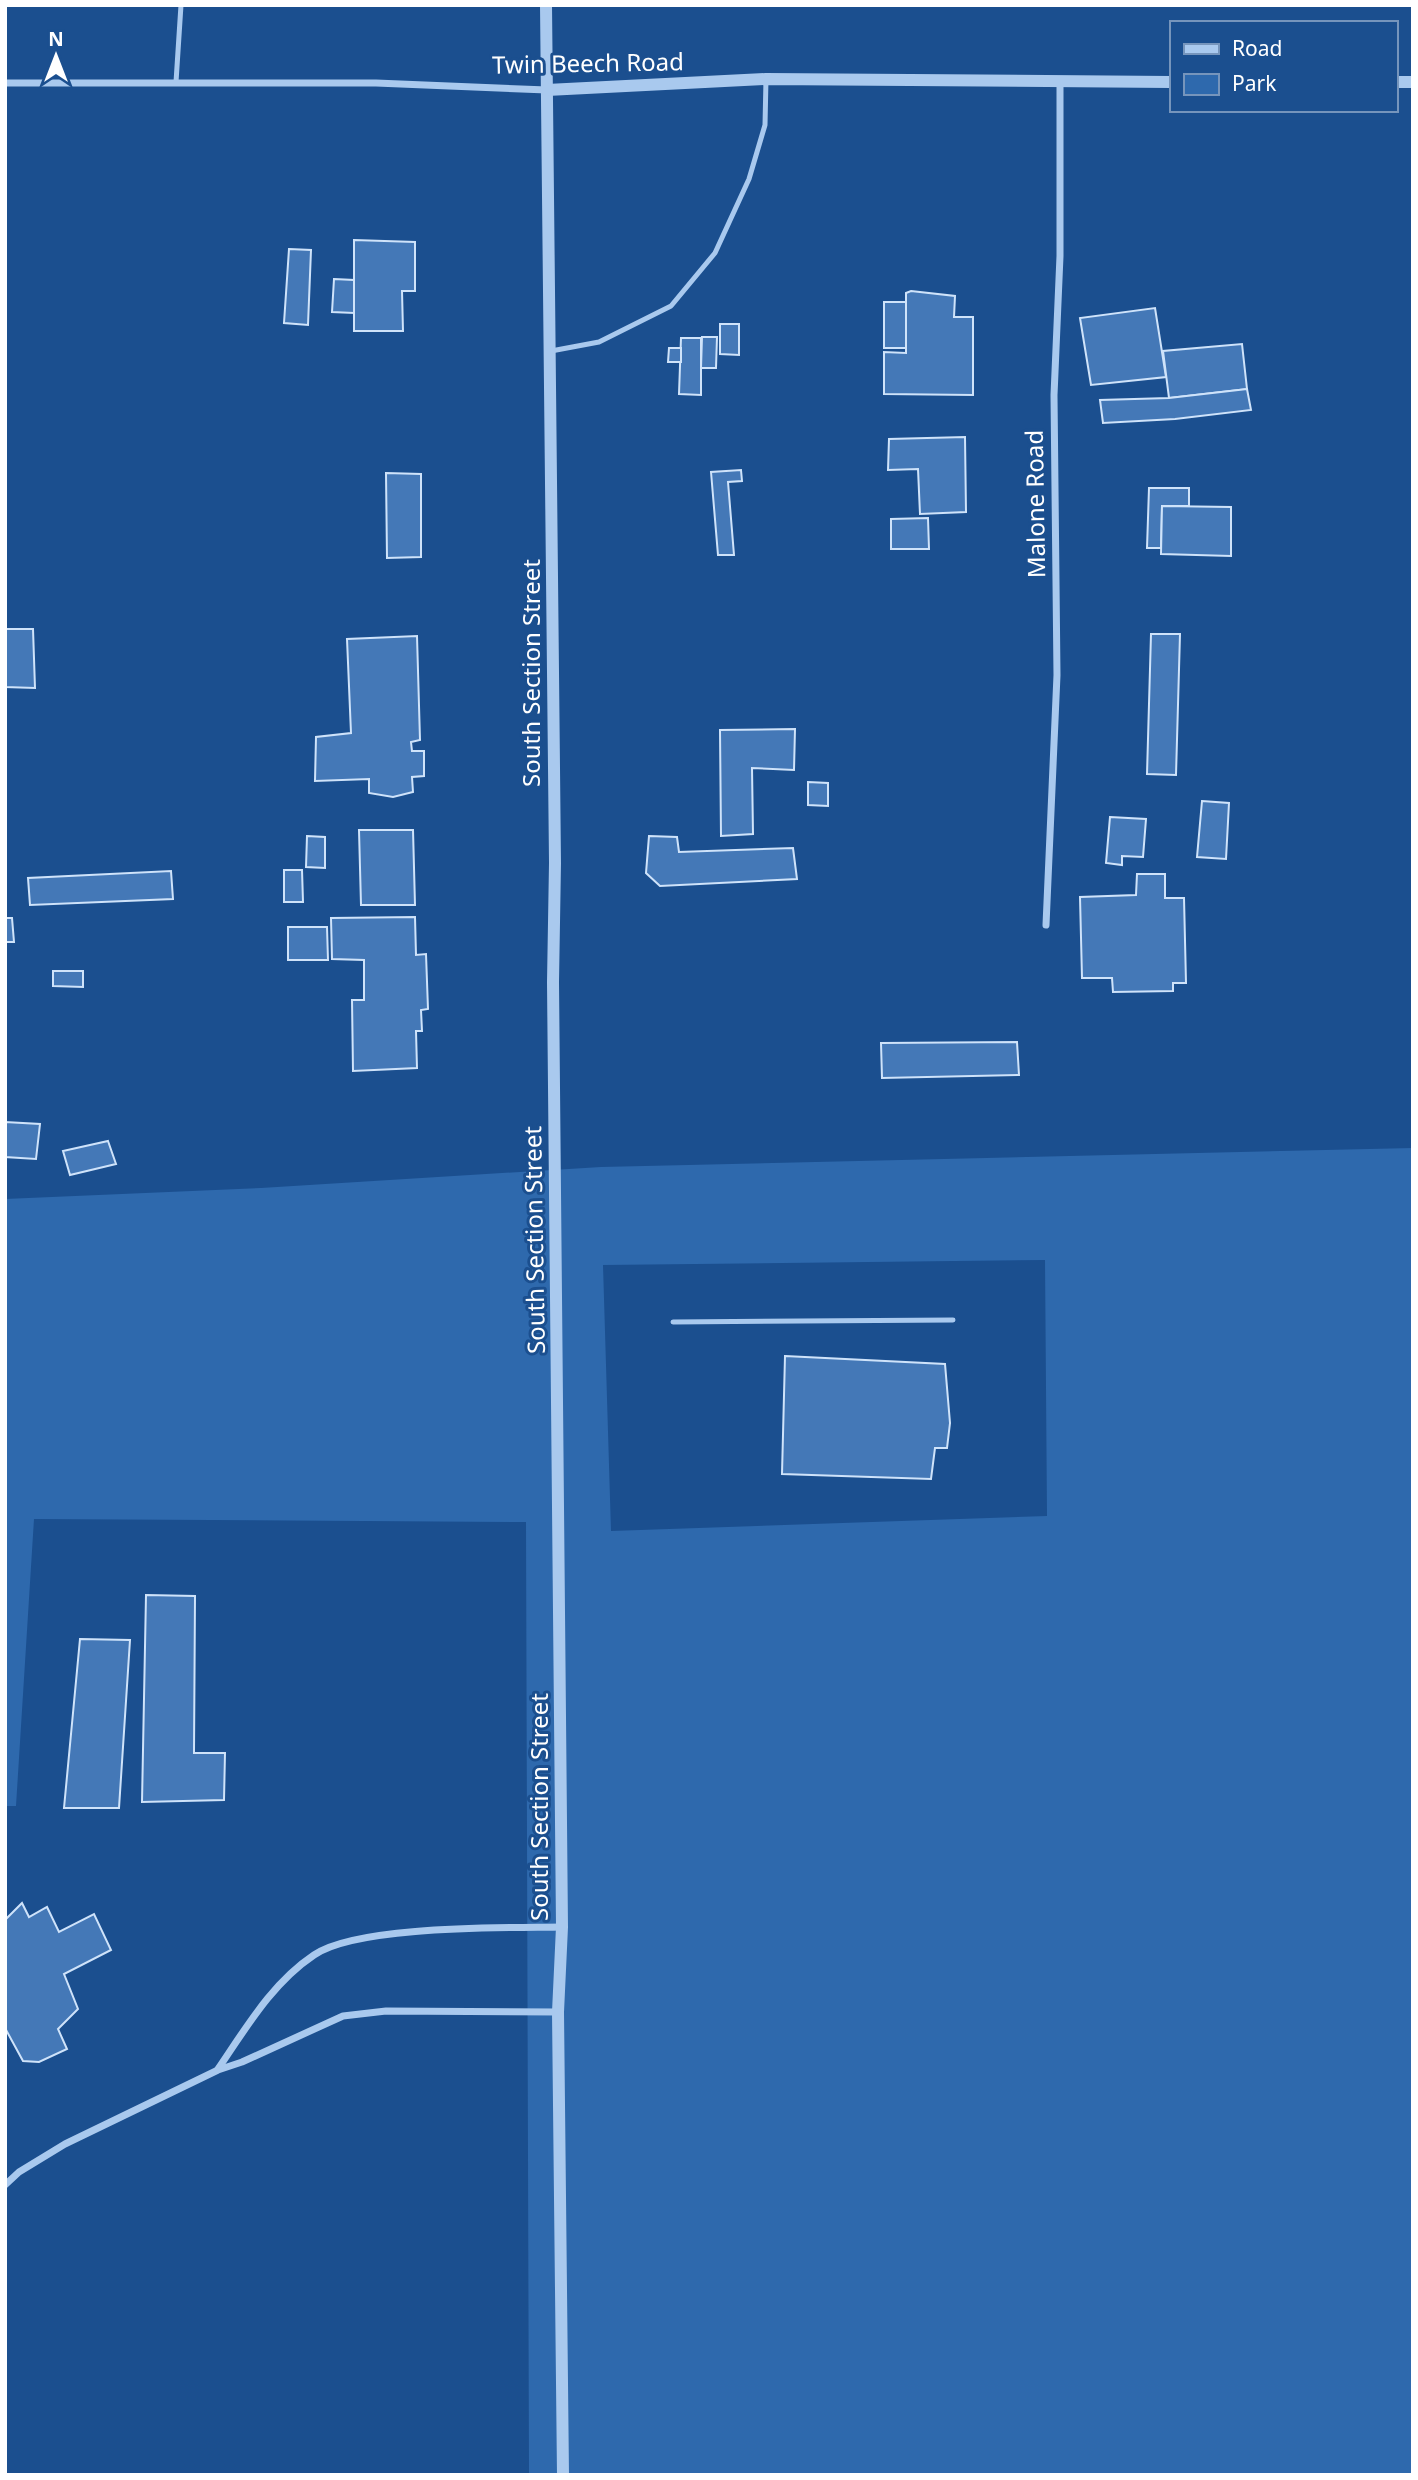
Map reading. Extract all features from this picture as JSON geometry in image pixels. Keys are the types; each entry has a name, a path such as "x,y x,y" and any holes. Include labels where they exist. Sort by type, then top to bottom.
{"street":[{"name":"South Section Street","path":"546,5 551,351 562,1927 558,2012 563,2475"},
{"name":"Twin Beech Road","path":"5,83 376,83 547,90 766,79 1170,82"},
{"name":"Malone Road","path":"1046,925 1057,675 1054,395 1060,256 1060,83"},
{"path":"218,2070 277,1986 315,1954 338,1943 434,1931 562,1927"},
{"path":"5,2185 19,2172 65,2144 218,2070 343,2016 386,2011 558,2012"}],"lane":[{"path":"176,82 181,5"},
{"path":"551,351 599,342 671,306 715,253 749,179 765,125 766,79"},
{"path":"673,1322 953,1320"}],"green space":[{"path":"1413,1148 1413,2475 529,2475 526,1522 34,1519 16,1806 5,1806 5,1199 261,1188 601,1167","holes":["1045,1260 1047,1516 611,1531 603,1265"]}],"building":[{"path":"354,240 415,242 415,291 402,291 403,331 354,331"},
{"path":"289,249 311,250 308,325 284,323"},
{"path":"334,279 354,280 354,313 332,312"},
{"path":"911,291 955,296 954,317 973,317 973,395 884,394 884,352 906,353 906,293"},
{"path":"884,302 906,302 906,348 884,348"},
{"path":"1155,308 1166,377 1091,385 1080,318"},
{"path":"720,324 739,324 739,355 720,354"},
{"path":"702,337 717,337 716,368 701,368"},
{"path":"681,338 701,338 701,395 679,394"},
{"path":"1242,344 1247,389 1169,398 1163,351"},
{"path":"669,348 681,348 681,362 668,362"},
{"path":"1247,389 1251,410 1175,419 1103,423 1100,400 1169,398"},
{"path":"965,437 966,512 920,514 918,469 888,470 889,439"},
{"path":"741,470 742,481 728,482 734,555 718,555 711,472"},
{"path":"386,473 421,474 421,557 387,558"},
{"path":"1149,488 1189,488 1189,506 1162,506 1161,548 1147,548"},
{"path":"1162,506 1231,507 1231,556 1161,554"},
{"path":"928,518 929,549 891,549 891,519"},
{"path":"5,629 33,629 35,688 5,687"},
{"path":"1151,634 1180,634 1176,775 1147,774"},
{"path":"417,636 420,740 411,742 412,751 424,751 424,776 412,777 413,792 393,797 369,793 369,779 315,781 316,737 351,733 347,639"},
{"path":"795,729 794,770 752,768 753,834 721,836 720,730"},
{"path":"808,782 828,783 828,806 808,805"},
{"path":"1202,801 1229,803 1226,859 1197,857"},
{"path":"1110,817 1146,819 1143,857 1122,856 1122,865 1106,863"},
{"path":"359,830 413,830 415,905 361,905"},
{"path":"307,836 325,837 325,868 306,867"},
{"path":"649,836 677,837 679,852 793,848 797,879 660,886 646,873"},
{"path":"284,870 302,870 303,902 284,902"},
{"path":"171,871 173,899 30,905 28,878"},
{"path":"1137,874 1165,874 1165,898 1184,898 1186,983 1173,983 1173,991 1113,992 1112,978 1082,978 1080,897 1136,895"},
{"path":"415,917 416,955 426,954 428,1009 421,1010 422,1031 416,1031 417,1068 353,1071 352,1000 364,1000 364,960 332,959 331,918"},
{"path":"5,918 12,918 14,942 5,942"},
{"path":"288,927 327,927 328,960 288,960"},
{"path":"53,971 83,971 83,987 53,986"},
{"path":"1017,1042 1019,1075 882,1078 881,1043"},
{"path":"5,1122 40,1124 36,1159 5,1157"},
{"path":"108,1141 116,1164 70,1175 63,1151"},
{"path":"785,1356 945,1364 950,1423 947,1448 935,1448 931,1479 782,1474"},
{"path":"146,1595 195,1596 194,1753 225,1753 224,1800 142,1802"},
{"path":"80,1639 130,1640 119,1808 64,1808"},
{"path":"22,1903 29,1917 47,1907 59,1932 94,1914 111,1950 64,1974 78,2009 58,2029 67,2049 39,2062 23,2061 5,2028 5,1920"}]}
